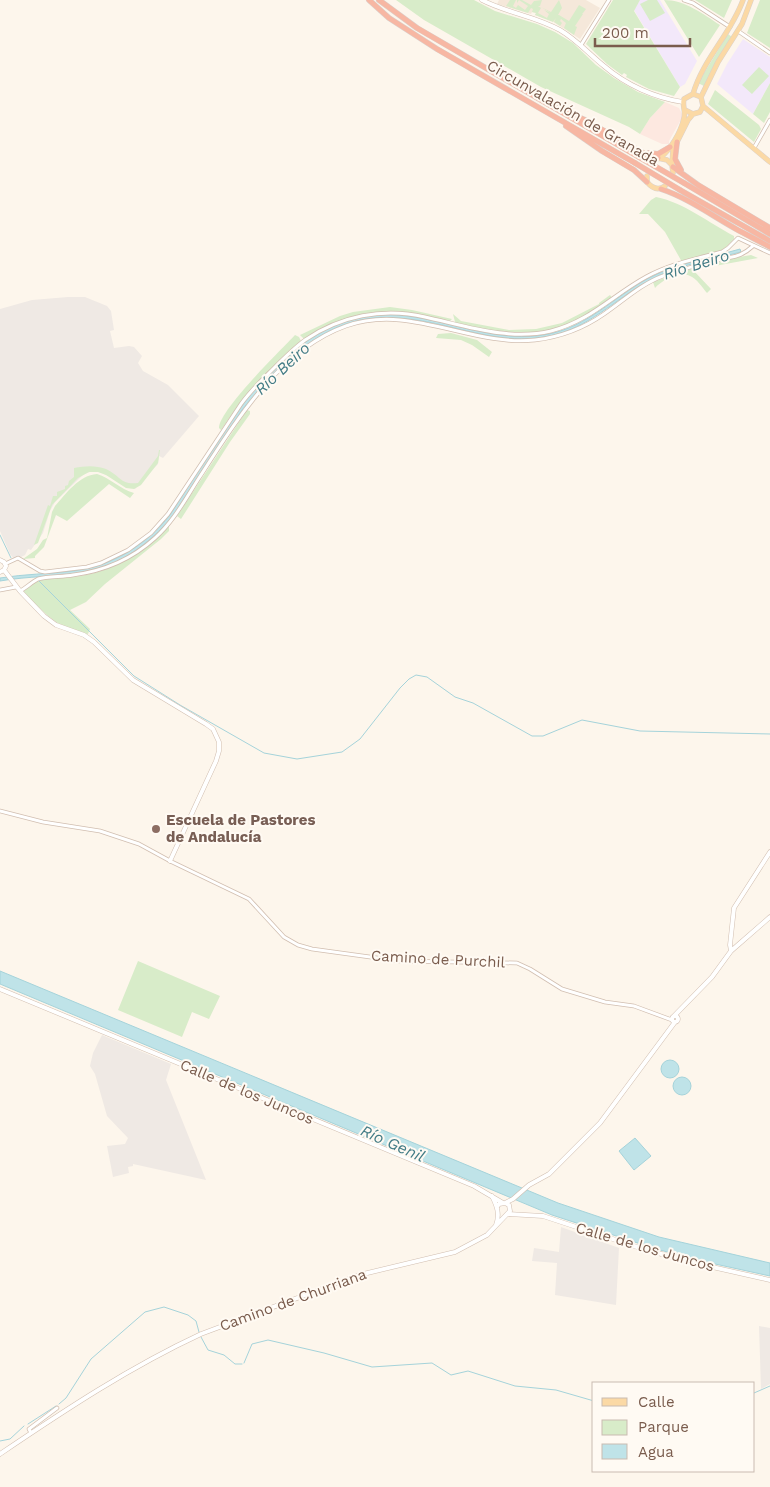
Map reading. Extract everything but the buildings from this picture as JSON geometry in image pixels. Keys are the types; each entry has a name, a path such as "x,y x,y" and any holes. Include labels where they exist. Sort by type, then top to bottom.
{"highway":[{"name":"Circunvalación de Granada","path":"369,0 389,18 410,32 770,241"},
{"name":"Circunvalación de Granada","path":"380,0 417,28 770,234"},
{"path":"553,107 578,116 657,159"},
{"path":"563,122 569,130 647,179"},
{"path":"677,142 675,152 677,164 694,182"},
{"path":"634,148 658,154 670,147"},
{"path":"673,168 770,228"},
{"path":"663,188 737,230 770,246"}],"main road":[{"path":"693,94 707,63 730,27 743,0"},
{"path":"751,0 738,31 718,62 701,97 703,106 770,162"},
{"path":"657,159 670,147 685,117 683,102 686,96 693,94 701,97"},
{"path":"673,168 673,150 688,120 693,114 700,112 703,106"},
{"path":"685,110 693,114"},
{"path":"657,159 667,160 673,168"},
{"path":"647,179 654,188 663,188"}],"street":[{"path":"482,0 561,30 606,68 627,82 650,93 683,102"},
{"path":"492,5 495,0"},
{"path":"581,45 609,0"},
{"path":"684,0 693,3 730,27"},
{"path":"738,31 770,52"},
{"path":"754,148 770,120"},
{"path":"170,861 216,761 219,751 217,736 206,724 133,680 94,642 84,635 56,625 44,616 2,571 5,564 18,558 40,572 87,567 115,557 141,541 168,514 252,389 304,341 334,324 364,315 394,313 415,315 507,334 544,332 584,319 648,276 676,264 722,252 738,238 770,253"},
{"path":"0,590 18,589 37,580 89,573 104,568 132,555 156,537 173,518 250,402 300,352 329,333 362,321 395,318 418,321 506,340 523,341 551,338 586,325 636,290 660,277 714,261 734,258 745,254 753,246"},
{"path":"0,560 5,564"},
{"name":"Camino de Purchil","path":"0,811 43,822 113,835 139,844 249,899 278,932 290,942 298,945 320,950 399,960 517,963 562,989 605,1002 634,1006 674,1019"},
{"path":"731,951 734,908 770,852"},
{"path":"497,1206 513,1199 529,1185 542,1179 600,1123 668,1031 683,1007 712,977 731,951 770,917"},
{"name":"Calle de los Juncos","path":"0,989 474,1186 504,1203 508,1212"},
{"path":"492,1196 497,1206 496,1226"},
{"name":"Camino de Churriana","path":"0,1454 59,1413 177,1345 201,1334 359,1275 438,1257 455,1252 476,1242 496,1226 508,1212 513,1199"},
{"name":"Calle de los Juncos","path":"498,1214 502,1216 508,1212 543,1216 640,1248 690,1262 770,1280"},
{"path":"31,1433 29,1429 57,1408"}],"shaded area":[{"path":"499,0 586,0 600,8 580,39 552,21 535,15 536,13 532,12 531,14 497,4"},
{"path":"640,0 660,0 697,61 685,84 680,87 634,10"},
{"path":"743,39 770,57 770,83 753,114 717,84"},
{"path":"665,102 679,108 683,116 669,144 662,144 640,134 650,118"},
{"path":"85,297 107,306 111,311 114,330 110,331 114,348 134,347 142,356 138,363 143,371 168,385 199,416 163,458 159,456 158,464 135,489 100,472 93,471 84,474 55,502 43,533 31,550 28,549 25,555 15,560 10,554 0,531 0,309 32,300"},
{"path":"102,1035 171,1064 166,1080 206,1180 133,1164 133,1166 128,1167 129,1173 113,1177 107,1146 125,1144 128,1138 107,1116 95,1074 90,1066 93,1053"},
{"path":"561,1227 619,1248 616,1305 555,1295 557,1263 532,1261 534,1248 559,1252"},
{"path":"759,1326 770,1328 770,1384 761,1389"}],"green space":[{"path":"396,0 474,0 495,11 537,24 555,32 573,43 596,65 614,78 638,92 665,102 650,118 640,134 629,127 541,87 424,20"},
{"path":"510,0 516,0 513,6 516,8 518,5 525,10 528,6 519,0 531,5 534,1 542,0 540,6 538,6 541,8 538,13 547,18 549,14 544,10 551,13 541,7 551,12 559,0 562,8 558,15 569,21 579,5 586,9 575,26 577,27 574,35 564,28 566,23 561,19 562,23 560,26 554,22 556,18 553,22 535,15 536,13 532,12 533,9 531,8 528,13 506,6"},
{"path":"613,0 640,0 634,11 680,87 674,96 649,89 626,77 627,75 624,73 622,75 586,44"},
{"path":"648,0 657,0 665,13 650,21 640,4"},
{"path":"664,0 686,5 720,25 699,57"},
{"path":"695,0 732,0 724,18"},
{"path":"760,0 770,0 770,48 747,33"},
{"path":"728,34 732,37 704,86 698,83"},
{"path":"759,67 769,76 752,94 742,85"},
{"path":"770,83 770,112 764,123 753,114"},
{"path":"715,90 759,125 761,129 754,142 708,104"},
{"path":"656,197 687,209 734,236 734,239 722,251 682,262 665,232 648,214 639,214"},
{"path":"751,255 758,258 693,270 711,289 707,293 695,279 686,275 671,277 655,288 653,282 722,260"},
{"path":"610,295 613,299 594,312 562,327 539,333 510,334 475,328 458,324 455,322 453,314 461,321 509,330 536,329 562,323 599,304"},
{"path":"390,307 452,319 450,321 409,314 375,314 341,321 304,339 300,335 340,316 353,312"},
{"path":"451,333 477,340 492,352 489,357 461,340 436,338 438,334"},
{"path":"295,335 301,341 254,386 221,430 219,428 222,419 239,395"},
{"path":"247,410 250,411 250,414 181,519 177,516"},
{"path":"159,450 158,463 141,485 134,489 126,488 98,472 89,472 78,478 52,505 38,543 34,545 48,505 50,506 53,496 57,496 57,492 65,489 65,486 74,477 74,468 90,466 102,468 128,483 138,483 158,456"},
{"path":"97,474 134,493 130,498 109,484 67,521 56,515 44,547 35,558 23,559 37,549 43,540 47,538 52,512 68,491 84,478"},
{"path":"169,525 169,531 161,539 105,584 86,602 70,610 90,629 88,634 60,625 23,592 38,580 81,576 118,564 139,551"},
{"path":"138,961 220,996 209,1019 192,1012 182,1037 118,1010"}],"water":[{"path":"740,249 741,252 659,275 577,327 549,336 522,339 508,338 416,320 393,318 372,318 352,322 333,329 296,353 250,400 172,517 144,544 122,559 98,569 74,574 0,581 0,578 87,568 114,559 139,545 170,515 237,412 264,379 295,350 328,329 365,317 407,316 495,334 531,336 549,334 576,325 600,311 635,286 658,274 681,265"},
{"name":"Río Genil","path":"0,971 558,1203 659,1237 770,1263 770,1276 656,1249 552,1215 0,984"},
{"path":"666,1060 674,1060 679,1065 677,1076 666,1078 661,1073 661,1065"},
{"path":"678,1077 686,1077 691,1082 689,1093 678,1095 673,1090 673,1082"},
{"path":"635,1138 651,1156 634,1170 619,1151"}],"waterway":[{"path":"0,535 11,558"},
{"path":"39,581 134,676 180,705 264,753 297,759 342,752 360,739 400,688 416,675 427,677 455,697 473,703 532,736 543,736 582,720 640,731 770,734"},
{"path":"59,1404 66,1398 91,1359 145,1312 164,1307 188,1315 196,1321 199,1332"},
{"path":"201,1337 208,1350 224,1355 235,1364 242,1364"},
{"path":"244,1363 252,1344 268,1340 372,1367 432,1363 451,1375 468,1371 515,1386 556,1390 592,1400"},
{"path":"755,1393 770,1386"},
{"path":"28,1424 56,1406"},
{"path":"0,1441 10,1439 24,1426"}],"place":[{"name":"Escuela de Pastores de Andalucía","path":"156,829"}],"water label":[{"name":"Río Beiro","path":"696,264"},
{"name":"Río Beiro","path":"282,368"}]}
